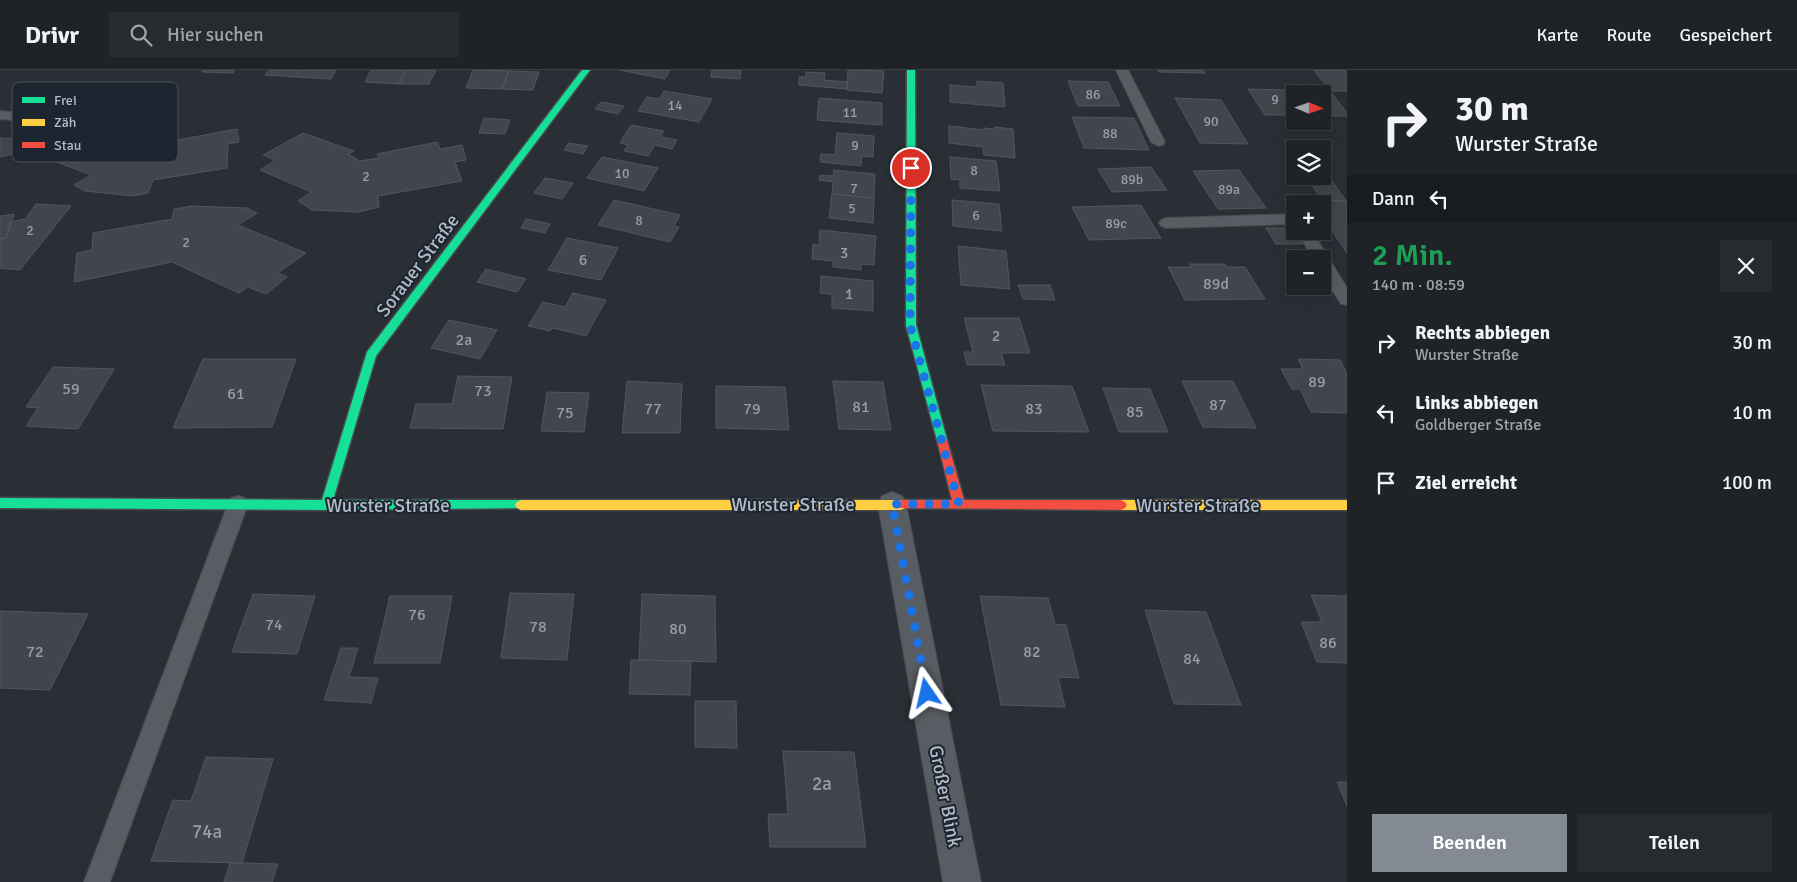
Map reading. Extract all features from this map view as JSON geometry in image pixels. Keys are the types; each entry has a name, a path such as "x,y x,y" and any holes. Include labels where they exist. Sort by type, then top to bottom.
{"street":[{"name":"Sorauer Straße","path":"326,505 371,354 586,70"},
{"path":"911,70 910,325 959,504"},
{"name":"Wurster Straße","path":"0,503 1347,506"},
{"name":"Großer Blink","path":"892,504 962,882"}],"lane":[{"path":"1122,70 1158,142"},
{"path":"1166,223 1286,219"},
{"path":"1331,274 1347,300"},
{"path":"97,882 238,504"}],"building":[{"path":"203,70 235,70 233,73 202,72"},
{"path":"269,70 301,70 296,77 265,75"},
{"path":"301,70 336,70 331,79 296,77"},
{"path":"371,70 406,70 399,84 365,82"},
{"path":"406,70 436,70 429,84 399,84"},
{"path":"473,70 509,71 502,89 466,88"},
{"path":"620,70 670,70 665,79"},
{"path":"712,70 741,70 740,79 711,77"},
{"path":"848,70 884,71 882,93 847,90"},
{"path":"1157,70 1203,70 1205,73 1159,72"},
{"path":"1314,70 1347,70 1347,91 1331,91 1331,85 1325,85"},
{"path":"509,71 539,72 533,90 502,89"},
{"path":"806,72 825,73 824,80 847,82 847,89 799,85 799,77 806,77"},
{"path":"977,81 1003,83 1005,107 950,102 950,85 977,87"},
{"path":"1068,81 1108,82 1120,106 1078,106"},
{"path":"1248,89 1286,90 1286,115 1265,115"},
{"path":"664,91 712,99 699,122 638,111 647,97 659,99"},
{"path":"1331,92 1347,113 1347,116 1331,116"},
{"path":"819,98 882,103 882,125 817,120"},
{"path":"1175,98 1221,100 1248,144 1200,143"},
{"path":"601,102 624,106 618,114 595,109"},
{"path":"1072,117 1134,118 1149,150 1084,148"},
{"path":"484,118 510,120 505,134 479,133"},
{"path":"631,125 664,131 660,137 677,140 672,149 655,145 648,156 624,151 628,145 620,143"},
{"path":"949,126 984,130 984,128 995,129 995,127 1013,129 1015,158 984,155 983,147 949,143"},
{"path":"237,129 239,142 228,144 227,168 153,180 148,193 133,196 85,191 74,185 91,175 57,162 178,162 178,140"},
{"path":"303,133 354,151 348,154 360,161 379,158 377,154 437,142 440,149 462,145 466,160 455,162 462,181 378,196 379,207 359,212 312,210 298,201 311,192 260,170 275,160 263,155"},
{"path":"837,133 874,136 873,157 862,156 861,166 820,162 821,154 835,155"},
{"path":"0,138 12,139 12,154 0,157"},
{"path":"569,143 588,146 583,154 564,150"},
{"path":"602,157 658,168 644,191 587,178"},
{"path":"950,157 996,161 1000,191 960,188 960,180 951,179"},
{"path":"1151,167 1167,190 1112,192 1098,169"},
{"path":"834,170 875,174 874,198 832,194 833,182 819,180 820,175 833,176"},
{"path":"1239,170 1266,208 1218,209 1193,171"},
{"path":"545,178 573,183 562,199 534,193"},
{"path":"1331,180 1346,201 1331,200 1331,195 1319,195 1312,185 1331,185"},
{"path":"832,194 874,198 873,223 829,218"},
{"path":"614,200 680,215 674,226 679,227 670,242 598,225"},
{"path":"952,200 999,204 1002,231 953,226"},
{"path":"1331,201 1347,201 1347,253 1331,229"},
{"path":"36,204 71,206 20,270 0,268 0,239 6,238 10,222 25,219"},
{"path":"1141,205 1161,238 1089,240 1072,207"},
{"path":"192,206 247,208 257,213 238,225 306,253 278,273 287,277 266,294 248,287 239,293 172,262 74,282 77,253 92,250 93,233 172,219 174,209"},
{"path":"14,214 6,238 0,239 0,216"},
{"path":"526,219 550,224 545,233 521,228"},
{"path":"1266,228 1286,228 1286,240 1300,240 1303,244 1276,244"},
{"path":"820,230 876,236 874,265 861,264 861,270 833,267 833,261 812,259 813,244 819,245"},
{"path":"567,238 618,248 601,280 548,270"},
{"path":"958,246 1006,251 1010,289 961,285"},
{"path":"1189,264 1225,264 1227,267 1245,267 1265,299 1185,300 1168,267 1191,267"},
{"path":"486,269 526,279 517,292 477,282"},
{"path":"821,276 873,281 873,311 832,308 832,294 820,293"},
{"path":"1018,285 1050,285 1055,300 1023,299"},
{"path":"573,293 606,300 586,336 553,328 550,331 528,326 543,302 565,307"},
{"path":"964,318 1019,318 1030,353 1001,353 1005,365 967,365 964,352 973,352"},
{"path":"449,320 497,330 480,359 431,348"},
{"path":"203,359 296,359 272,427 173,428"},
{"path":"1298,359 1340,360 1347,373 1347,413 1311,412 1300,389 1292,389 1281,369 1303,369"},
{"path":"53,367 114,369 78,429 26,426 38,408 26,407"},
{"path":"458,376 512,377 503,429 410,428 416,404 452,404"},
{"path":"627,381 682,384 680,433 622,433"},
{"path":"833,381 883,382 891,430 839,429"},
{"path":"1182,381 1233,381 1256,428 1203,427"},
{"path":"981,385 1072,386 1089,432 993,431"},
{"path":"716,386 785,387 789,430 716,428"},
{"path":"1103,388 1150,389 1168,432 1119,432"},
{"path":"547,392 589,393 584,432 541,431"},
{"path":"510,593 574,594 567,660 501,658"},
{"path":"253,594 315,596 297,654 232,652"},
{"path":"642,594 715,596 716,662 639,660"},
{"path":"1311,595 1347,596 1347,663 1317,662 1301,622 1322,622"},
{"path":"390,596 452,596 440,663 374,663"},
{"path":"980,596 1048,598 1055,624 1066,625 1079,678 1058,677 1065,707 1001,705"},
{"path":"1145,610 1206,612 1241,705 1174,704"},
{"path":"0,611 88,614 50,690 0,688"},
{"path":"341,648 358,648 349,677 378,678 371,703 324,700"},
{"path":"631,660 691,661 690,695 629,694"},
{"path":"695,701 736,701 737,748 695,747"},
{"path":"783,751 854,752 866,847 770,847 768,814 788,814"},
{"path":"206,757 273,759 242,863 151,861 173,800 191,801"},
{"path":"1337,782 1347,782 1347,806"},
{"path":"230,863 278,864 272,882 224,882"}],"traffic: fast":[{"path":"326,505 371,355 586,70"},
{"path":"911,70 911,325 942,440"},
{"path":"0,503 521,505"}],"traffic: slow":[{"path":"521,505 901,505"},
{"path":"1121,505 1347,505"}],"traffic: jam":[{"path":"942,440 959,504"},
{"path":"901,505 1121,505"}],"route":[{"path":"911,168 910,325 959,504 892,504 927,693"}]}
